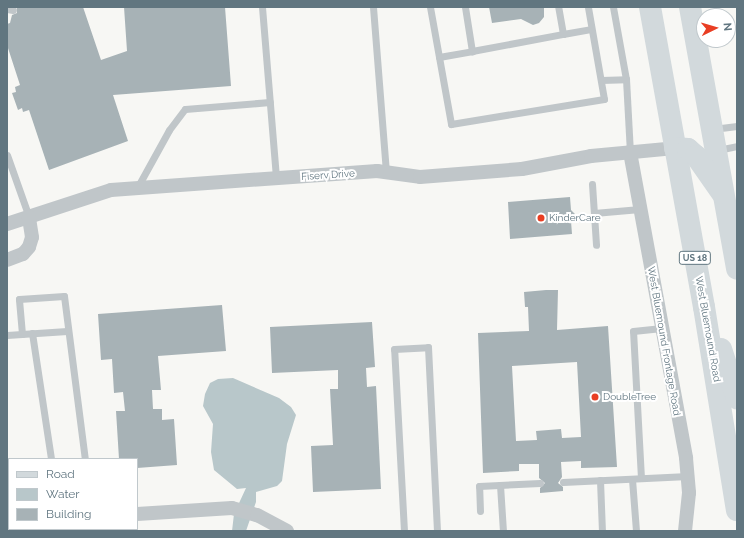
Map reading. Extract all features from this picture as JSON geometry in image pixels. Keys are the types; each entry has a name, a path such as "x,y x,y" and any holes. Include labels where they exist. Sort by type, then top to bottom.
{"main road":[{"name":"West Bluemound Road","path":"650,7 704,308 737,510"},
{"path":"690,7 737,269"},
{"path":"675,148 688,149 696,156 724,195"},
{"path":"704,308 729,368 737,398"}],"street":[{"name":"Fiserv Drive","path":"7,224 112,190 276,178 386,172 420,177 522,169 591,156 675,148"},
{"name":"West Bluemound Frontage Road","path":"630,152 688,476 685,531"},
{"path":"7,260 23,254 29,247 32,237 29,217"},
{"path":"138,514 232,508 257,515 287,531"}],"lane":[{"path":"262,7 276,178"},
{"path":"373,7 386,172"},
{"path":"430,7 451,124 604,99 588,7"},
{"path":"465,7 472,51"},
{"path":"558,7 563,34"},
{"path":"613,7 626,79 630,152"},
{"path":"439,57 591,29"},
{"path":"601,80 626,79"},
{"path":"137,188 169,130 185,109 270,102"},
{"path":"712,129 737,126"},
{"path":"716,150 737,146"},
{"path":"7,155 29,217"},
{"path":"592,184 596,245"},
{"path":"594,213 640,208"},
{"path":"22,334 19,299 64,296 67,331 85,458"},
{"path":"641,478 632,331 662,328"},
{"path":"7,335 67,331"},
{"path":"32,334 51,458"},
{"path":"404,531 394,349 428,347 437,531"},
{"path":"563,482 688,476"},
{"path":"632,479 636,531"},
{"path":"600,480 602,531"},
{"path":"480,511 479,486 540,483"},
{"path":"500,485 502,531"}],"water":[{"path":"233,378 279,398 291,407 296,415 287,444 282,481 277,486 256,492 256,502 246,531 232,531 234,514 246,488 237,489 214,470 211,452 213,424 203,406 205,394 210,383 218,379"}],"building":[{"path":"17,7 83,7 101,60 127,51 124,7 225,7 231,86 113,95 128,141 49,170 29,110 23,112 22,108 18,110 12,93 16,92 15,87 20,85 7,45 7,24 10,23 12,15 17,13"},
{"path":"489,7 544,7 544,17 539,23 533,25 521,19 492,23"},
{"name":"KinderCare","path":"570,197 571,210 576,215 571,221 572,234 510,239 508,202"},
{"name":"DoubleTree","path":"558,290 557,330 608,326 617,467 581,468 581,461 561,462 562,477 558,483 563,487 563,491 540,493 540,488 545,483 539,478 539,464 519,464 519,471 483,473 478,333 529,331 528,307 525,307 524,292","holes":["577,362 581,437 562,438 561,429 536,431 537,440 516,441 512,366"]},
{"path":"222,305 226,351 158,356 161,390 152,390 153,409 162,409 162,420 174,419 177,465 138,468 138,458 119,458 116,411 125,411 123,392 114,393 112,359 101,360 98,314"},
{"path":"372,322 375,367 366,368 367,387 376,386 381,489 313,492 311,446 333,445 330,389 338,389 338,370 272,373 270,327"}],"place":[{"name":"KinderCare","path":"541,218"},
{"name":"DoubleTree","path":"595,397"}]}
